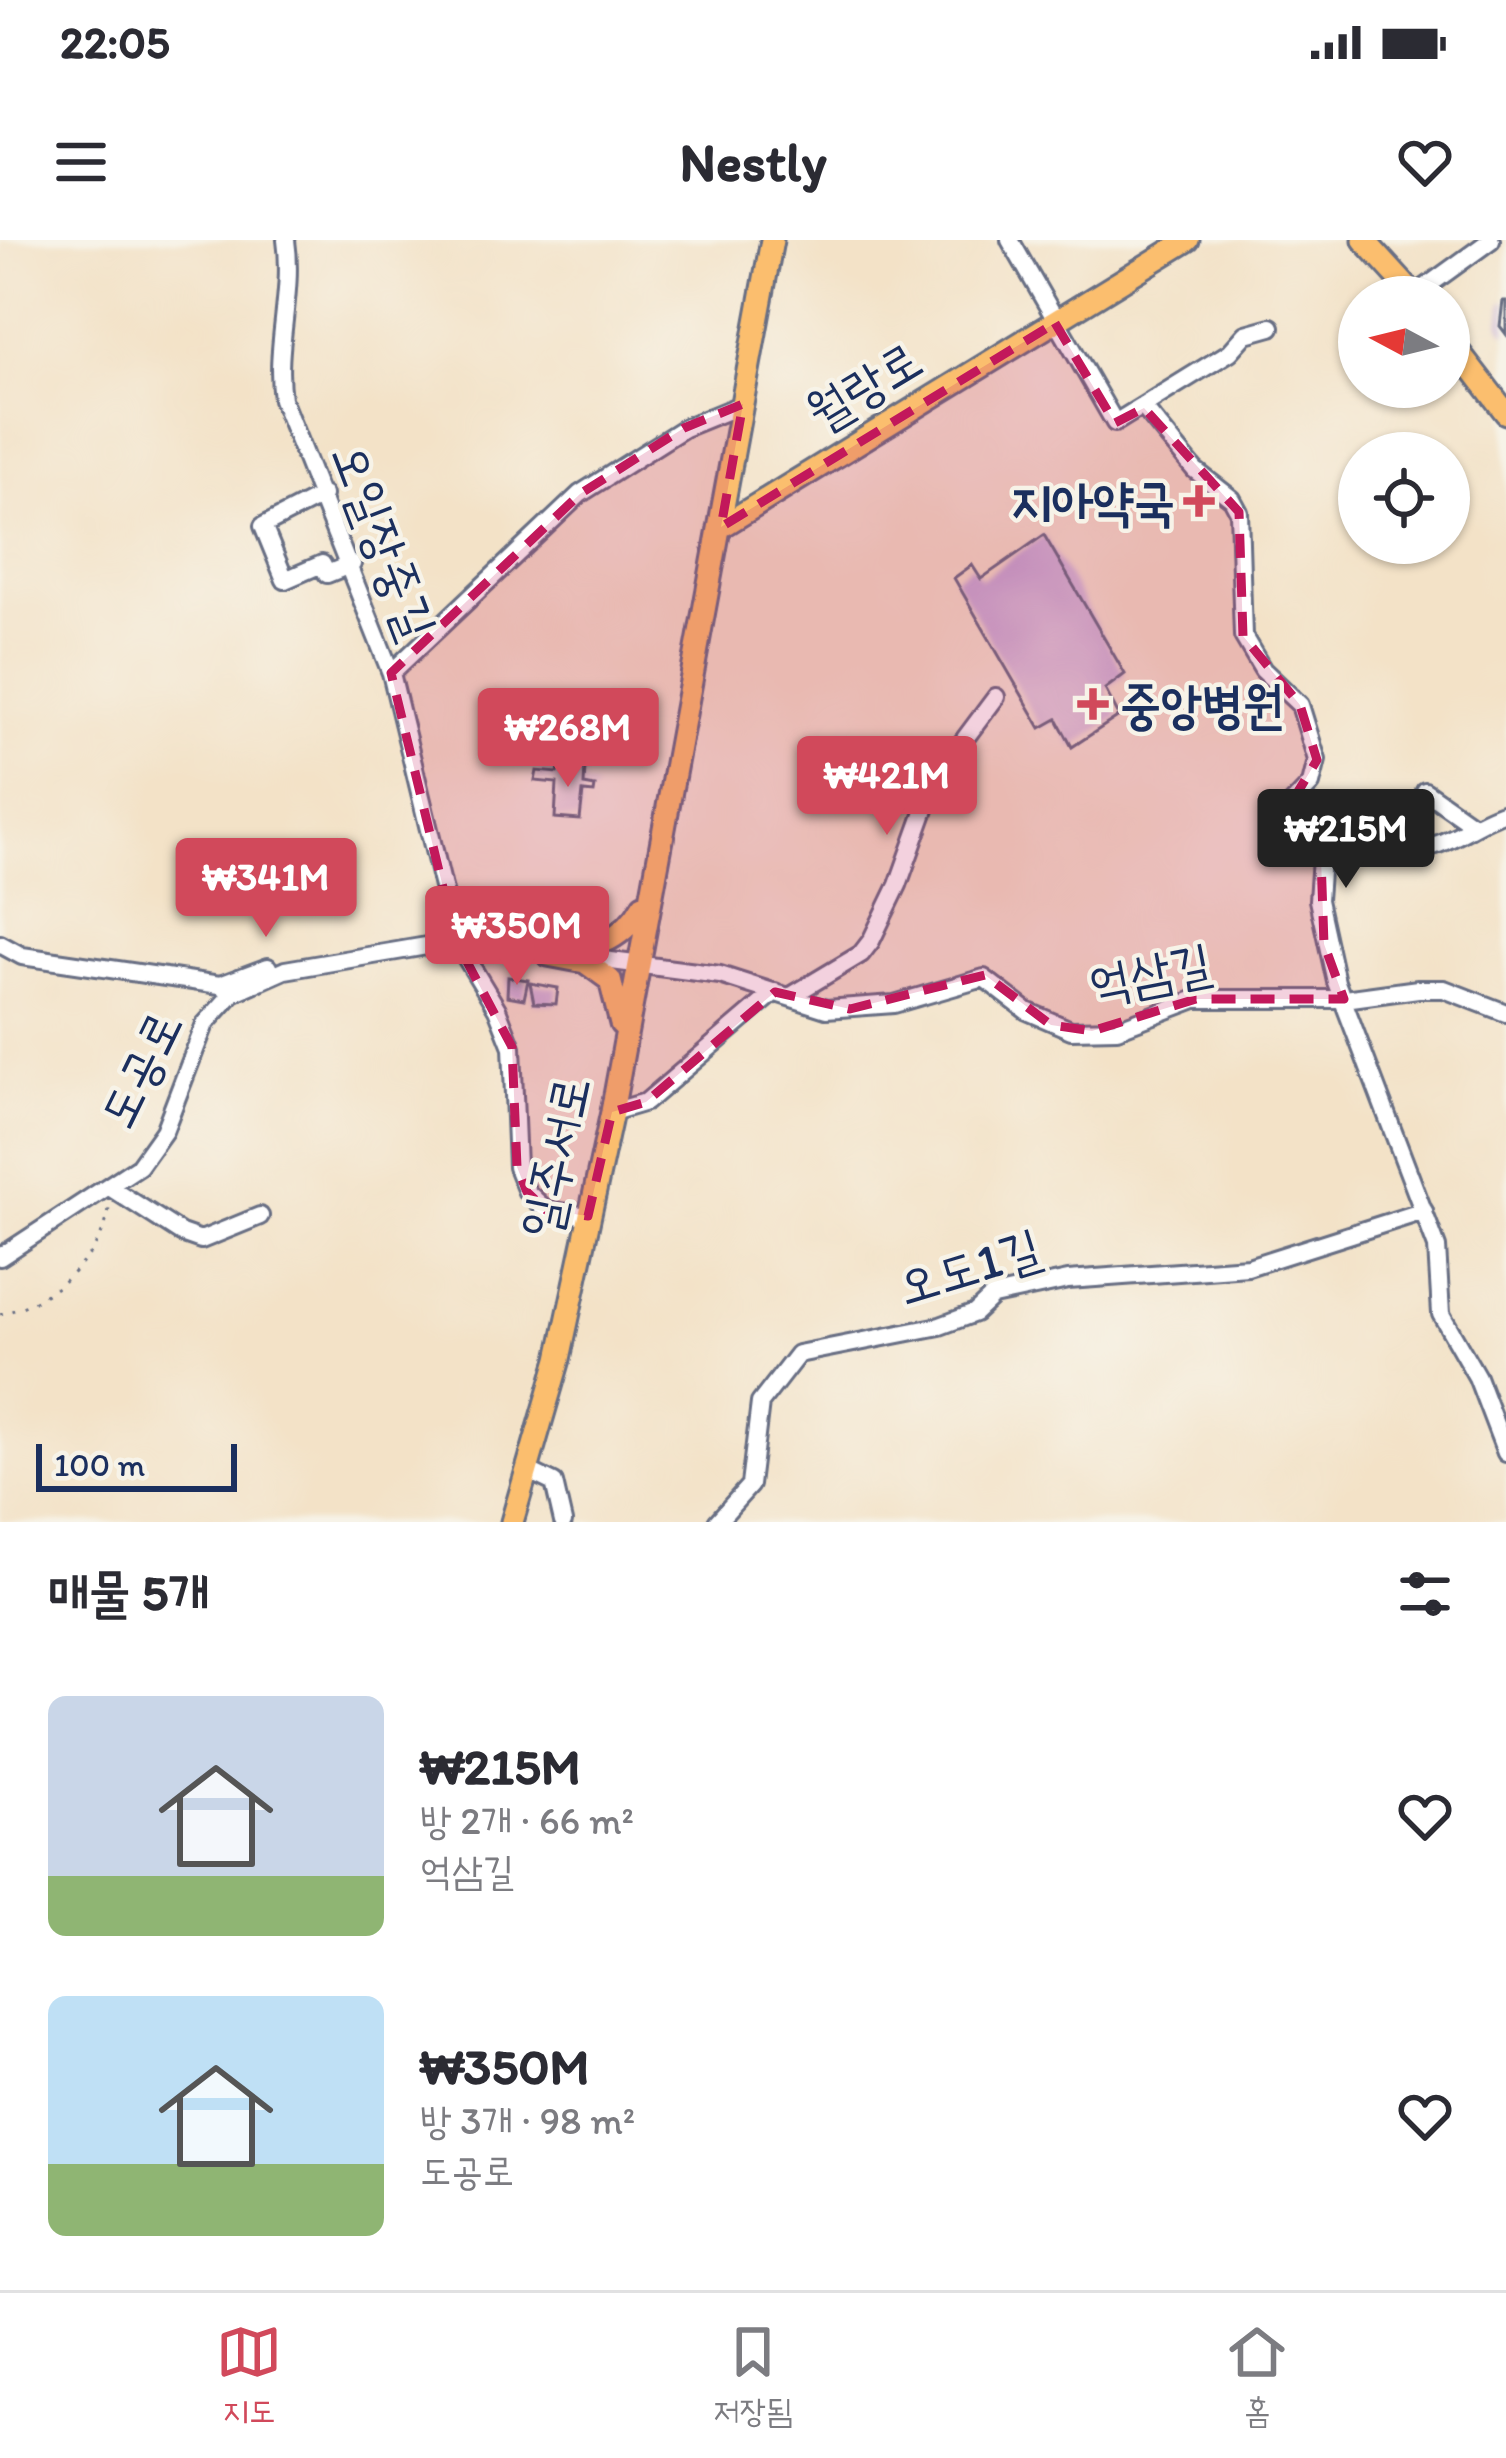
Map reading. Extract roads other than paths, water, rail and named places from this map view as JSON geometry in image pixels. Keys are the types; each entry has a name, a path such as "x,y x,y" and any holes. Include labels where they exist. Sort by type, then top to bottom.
{"main road":[{"name":"일주서로","path":"512,1522 560,1359 612,1112 772,240"},
{"name":"월랑로","path":"721,527 1188,240"},
{"path":"1364,240 1397,276"},
{"path":"1470,366 1506,413"},
{"path":"548,955 586,950 626,931 646,900 653,875"},
{"path":"548,955 585,962 610,980 621,1020 622,1058"}],"street":[{"name":"오일장중길","path":"286,240 291,280 279,377 282,399 352,564 391,673 456,941 497,1009 512,1047 517,1167 527,1192 546,1210 588,1216"},
{"path":"1010,240 1115,424 1229,352 1246,334 1270,327"},
{"path":"1442,276 1488,241"},
{"path":"391,673 580,494 684,428 743,404"},
{"path":"1144,408 1195,470 1232,499 1239,512 1243,636 1263,670 1300,705 1317,760 1317,773 1288,815 1293,836 1318,850 1321,858 1318,900 1324,944 1436,1247 1441,1314 1478,1377 1506,1453"},
{"path":"323,495 262,526 285,580 322,564 327,574 352,564"},
{"path":"612,1112 646,1102 783,994 861,954 898,885 937,776 996,697"},
{"path":"1425,790 1472,824"},
{"path":"1403,848 1429,849 1472,824 1506,812"},
{"name":"도공로","path":"0,944 22,956 227,989 328,962 456,941 638,965"},
{"name":"억삼길","path":"638,965 720,975 826,1009 893,1004 985,978 1051,1025 1092,1031 1141,1022 1196,999 1344,999 1444,989 1506,1012"},
{"name":"도공로","path":"0,1258 111,1188 156,1145 198,1034 227,989"},
{"path":"111,1188 181,1233 201,1240 260,1216"},
{"name":"오도1길","path":"717,1522 750,1485 760,1403 798,1354 940,1326 975,1312 993,1296 1068,1280 1248,1267 1424,1210"},
{"path":"527,1470 554,1484 563,1522"}],"place":[{"name":"지아약국","path":"1199,501"},
{"name":"중앙병원","path":"1093,704"}]}
